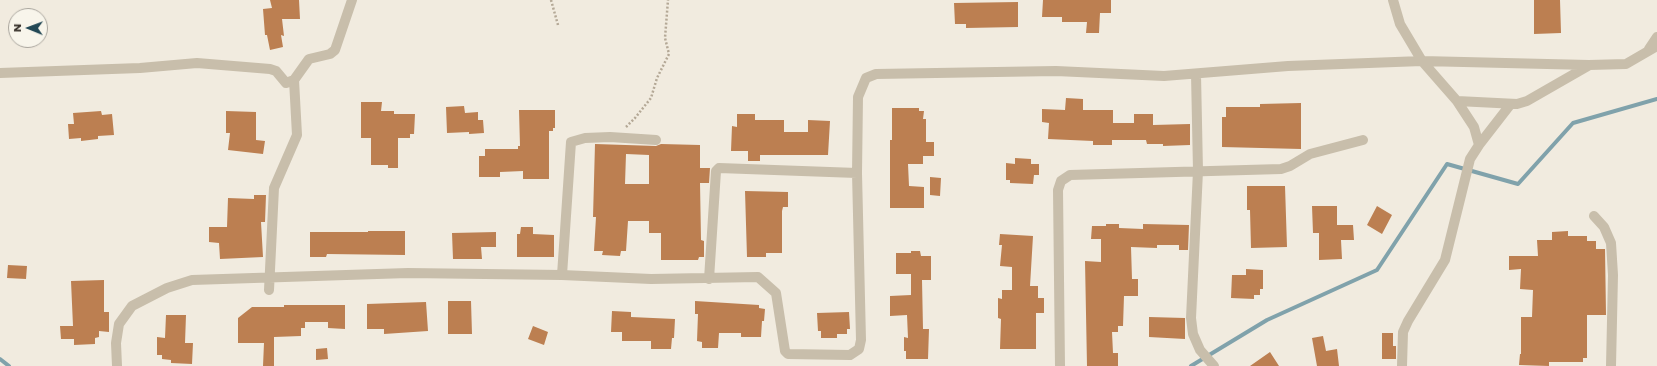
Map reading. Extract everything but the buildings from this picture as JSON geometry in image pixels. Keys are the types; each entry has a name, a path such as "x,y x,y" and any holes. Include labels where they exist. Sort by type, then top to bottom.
{"street":[{"path":"0,73 140,68 197,63 270,69 276,71 286,83 294,80 309,59 330,54 335,50 352,0"},
{"path":"1393,0 1400,24 1422,61 1457,101 1474,127 1479,145"},
{"path":"117,366 116,343 119,324 132,306 167,288 192,280 270,276 408,274 562,275 651,279 758,277 776,292 785,351 788,354 850,355 859,349 861,340 857,173 858,97 866,78 876,74 1056,71 1164,76 1288,66 1422,61 1589,65 1626,64 1653,48 1657,36"},
{"path":"1457,101 1510,105 1527,101 1589,65"},
{"path":"1196,74 1198,171 1191,318 1193,334 1200,350 1214,366"},
{"path":"269,290 274,188 276,180 297,135 294,80"},
{"path":"1402,366 1403,332 1408,320 1445,260 1470,159 1510,105"},
{"path":"562,275 570,144 573,140 610,137 656,140"},
{"path":"1060,366 1058,190 1061,181 1070,175 1281,169 1290,166 1310,154 1362,140"},
{"path":"709,279 716,171 719,168 857,173"},
{"path":"1594,216 1604,227 1611,243 1613,275 1612,366"}],"path":[{"path":"552,0 558,25"},
{"path":"610,137 635,118 651,98 657,78 669,54 665,38 668,0"}],"waterway":[{"path":"1191,366 1267,320 1377,270 1447,164 1518,184 1573,123 1657,99"},
{"path":"0,359 9,366"}]}
